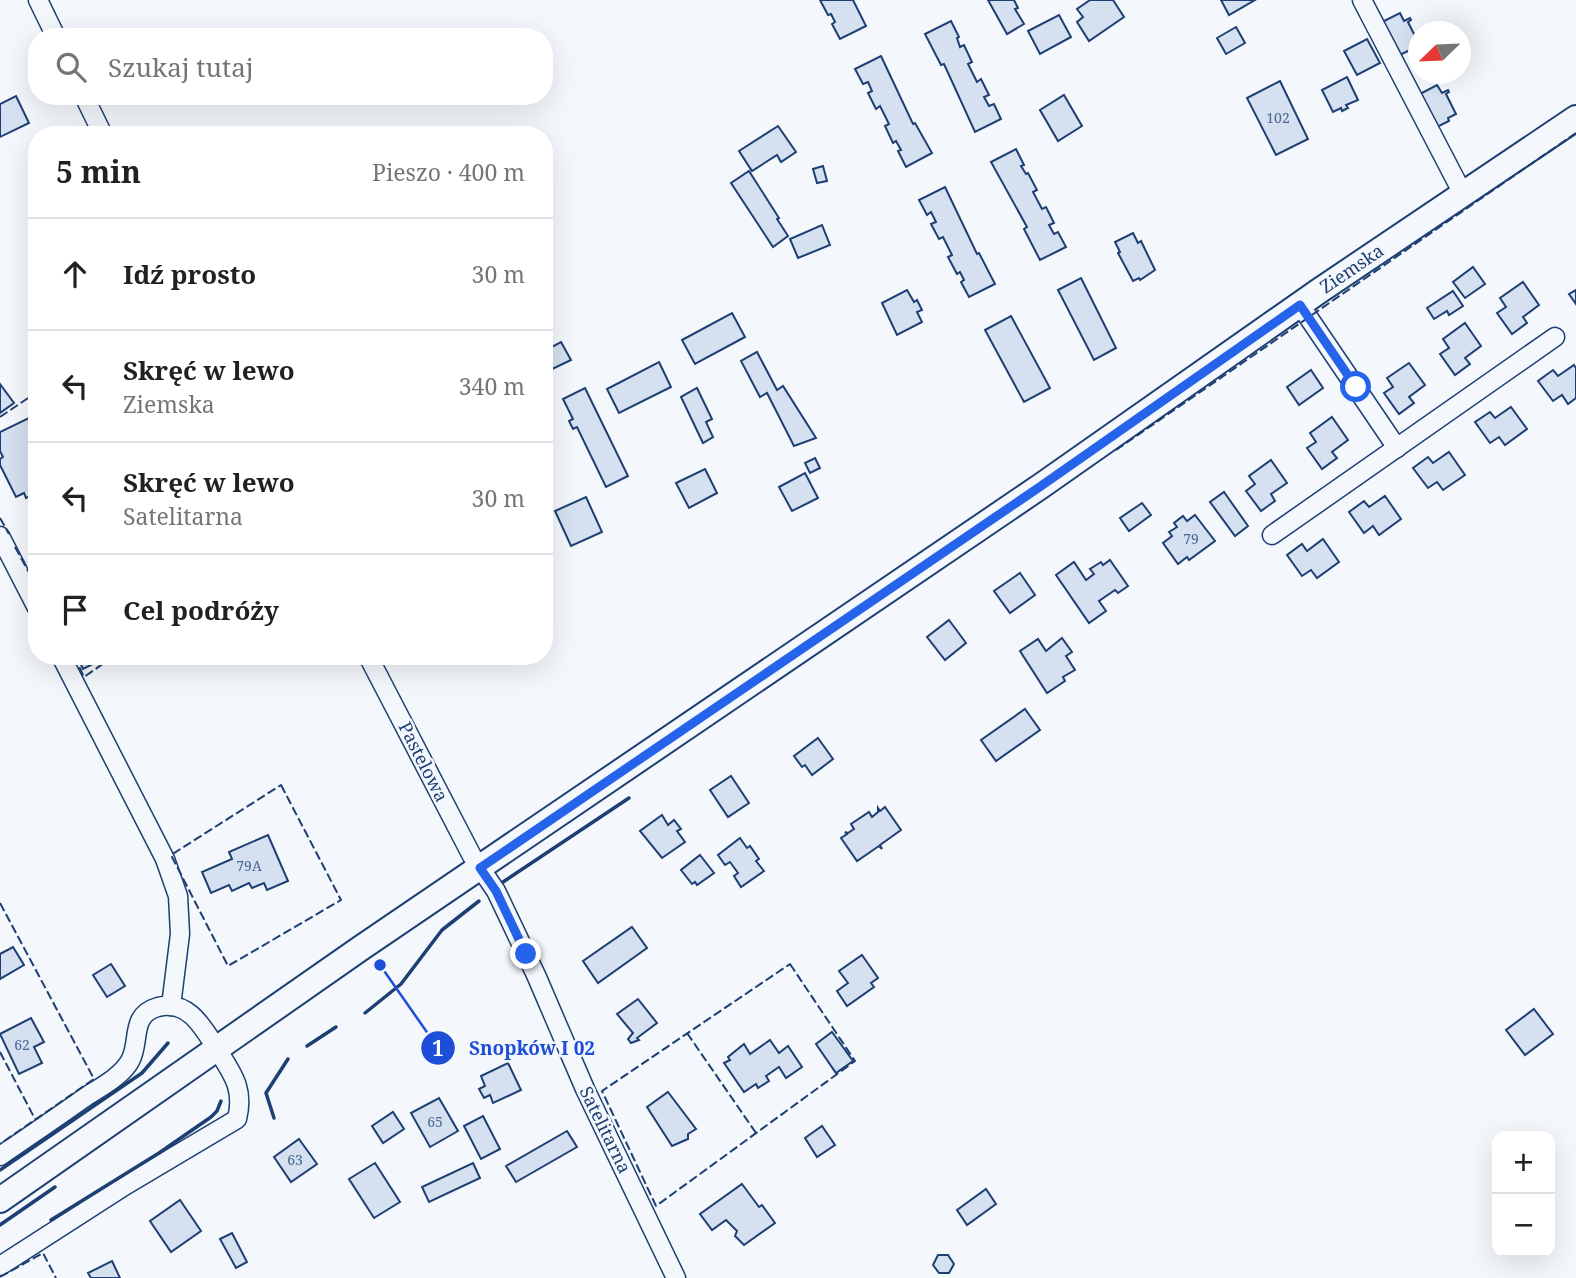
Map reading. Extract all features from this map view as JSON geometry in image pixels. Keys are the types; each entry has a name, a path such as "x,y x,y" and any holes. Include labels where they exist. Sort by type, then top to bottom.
{"street":[{"path":"38,0 52,28"},
{"path":"1362,0 1463,194"},
{"path":"89,105 99,126"},
{"name":"Ziemska","path":"0,1200 1576,118"},
{"path":"1300,305 1397,448"},
{"path":"1272,536 1555,337"},
{"path":"0,536 28,590"},
{"path":"66,665 165,859 178,897 180,934 171,1006"},
{"name":"Pastelowa","path":"373,665 480,868"},
{"name":"Satelitarna","path":"480,868 496,891 525,951 584,1089 676,1278"},
{"path":"0,1156 116,1075 131,1059 135,1030 142,1016 155,1008 171,1006 187,1010 198,1019 235,1080 242,1101 237,1119 125,1185 0,1266"}],"building":[{"path":"820,0 853,0 866,26 840,39 832,24 835,22 831,14 828,15"},
{"path":"988,0 1014,0 1018,8 1015,9 1024,24 1007,34"},
{"path":"1090,0 1113,0 1124,17 1089,41 1077,22 1083,17 1077,9"},
{"path":"1221,0 1255,0 1229,15"},
{"path":"1400,13 1404,21 1410,18 1408,51 1398,56 1380,23"},
{"path":"1059,15 1071,37 1040,54 1028,31"},
{"path":"951,21 959,37 960,47 964,45 972,62 968,64 977,82 981,79 989,95 984,97 989,106 994,104 1001,119 975,132 944,64 941,65 925,34"},
{"path":"1236,27 1245,43 1226,54 1217,38"},
{"path":"1367,39 1380,63 1357,75 1344,51"},
{"path":"881,56 913,124 915,123 932,153 906,167 898,151 901,150 896,141 893,143 885,126 889,124 880,106 876,109 868,93 872,91 868,82 863,84 855,69"},
{"path":"1347,77 1358,100 1346,105 1348,108 1342,111 1341,108 1333,112 1322,90"},
{"path":"1280,81 1308,139 1276,155 1247,98"},
{"path":"1437,85 1442,93 1448,90 1446,94 1456,114 1435,128 1418,95"},
{"path":"1064,95 1082,126 1058,141 1040,110"},
{"path":"16,96 29,123 0,137 0,104"},
{"path":"778,126 796,152 781,162 777,155 752,171 739,151"},
{"path":"1016,149 1024,165 1021,166 1037,190 1033,192 1042,209 1046,207 1054,223 1049,225 1054,234 1058,232 1066,247 1040,260 1024,229 1027,227 991,162"},
{"path":"823,166 827,181 817,183 813,169"},
{"path":"749,171 788,236 773,247 731,183"},
{"path":"945,187 977,254 979,253 995,284 969,297 961,282 964,280 960,272 957,274 948,257 952,255 943,237 939,239 931,224 936,222 931,212 927,215 919,200"},
{"path":"822,225 830,245 798,258 790,239"},
{"path":"1133,233 1138,243 1141,241 1155,270 1140,280 1139,278 1133,281 1115,242"},
{"path":"1473,267 1485,284 1465,298 1453,282"},
{"path":"1081,278 1116,348 1094,360 1058,290"},
{"path":"1523,282 1539,305 1523,317 1527,323 1512,334 1497,313 1506,307 1500,298"},
{"path":"907,290 922,310 917,312 922,322 897,335 882,303"},
{"path":"1576,290 1576,304 1569,294"},
{"path":"1453,291 1463,306 1449,315 1447,311 1434,319 1427,308"},
{"path":"732,313 745,337 695,364 682,340"},
{"path":"1011,316 1050,388 1024,402 985,330"},
{"path":"1465,323 1481,346 1465,358 1470,364 1455,375 1440,354 1449,348 1443,339"},
{"path":"561,342 571,360 553,369 553,346"},
{"path":"757,352 777,390 783,386 816,438 794,446 767,393 760,397 741,361"},
{"path":"659,362 671,387 619,413 607,389"},
{"path":"1409,363 1425,385 1409,397 1414,403 1399,414 1384,393 1393,387 1387,378"},
{"path":"1574,365 1576,398 1568,404 1562,395 1553,401 1538,381 1553,370 1558,376"},
{"path":"1311,370 1323,388 1299,405 1287,387"},
{"path":"0,384 14,403 0,413"},
{"path":"585,388 628,476 606,487 577,427 573,429 569,421 573,419 563,399"},
{"path":"697,388 712,419 706,422 713,437 703,443 681,397"},
{"path":"1511,407 1527,429 1505,445 1499,437 1490,443 1475,422 1490,412 1495,418"},
{"path":"1332,417 1348,440 1332,452 1337,458 1322,469 1307,448 1316,442 1310,433"},
{"path":"28,418 26,498 24,493 16,497 0,465 0,459 3,457 0,451 0,432"},
{"path":"1449,452 1465,475 1443,490 1437,482 1428,488 1413,468 1428,457 1433,463"},
{"path":"815,458 820,468 810,473 805,463"},
{"path":"1271,460 1287,483 1271,494 1275,501 1261,511 1246,491 1255,484 1249,476"},
{"path":"705,469 717,493 689,508 676,483"},
{"path":"805,473 818,498 792,511 779,487"},
{"path":"1224,492 1248,526 1235,536 1210,502"},
{"path":"1385,496 1401,519 1379,535 1373,526 1364,533 1349,512 1364,501 1369,507"},
{"path":"586,497 602,532 571,546 555,511"},
{"path":"1142,503 1151,515 1129,531 1120,518"},
{"path":"1195,515 1215,541 1189,560 1187,557 1178,564 1163,543 1172,536 1169,532 1177,527 1174,523 1183,516 1187,521"},
{"path":"1323,539 1339,562 1317,578 1311,570 1302,576 1287,555 1302,544 1307,551"},
{"path":"1110,560 1128,586 1118,593 1115,590 1099,601 1106,611 1089,623 1056,575 1074,562 1086,580 1094,574 1090,569"},
{"path":"1020,573 1035,595 1010,613 994,591"},
{"path":"949,620 966,643 945,660 927,637"},
{"path":"1062,638 1072,652 1066,656 1075,670 1063,677 1065,681 1047,693 1020,651 1038,639 1046,651"},
{"path":"1025,709 1040,730 996,761 981,740"},
{"path":"818,738 833,759 812,775 794,756"},
{"path":"731,776 749,803 728,817 710,790"},
{"path":"885,807 901,830 880,845 882,849 879,846 857,861 841,838 847,834 845,832 854,829 851,824 869,812 872,817 878,812 878,808 880,811"},
{"path":"662,815 668,825 674,820 681,829 677,831 685,842 662,858 640,831"},
{"path":"268,835 288,881 267,890 264,883 252,888 249,883 232,891 229,885 211,893 202,872 232,859 229,852"},
{"path":"740,838 747,848 750,846 764,871 741,887 734,876 738,873 730,862 725,865 718,855"},
{"path":"700,855 714,873 697,885 695,882 692,884 681,870"},
{"path":"632,927 647,948 598,983 583,961"},
{"path":"13,947 24,965 0,979 0,954"},
{"path":"862,955 878,978 871,983 874,987 847,1006 837,991 848,983 839,971"},
{"path":"111,964 125,986 107,997 93,975"},
{"path":"638,999 657,1023 637,1038 639,1040 631,1043 628,1039 633,1033 617,1014"},
{"path":"1534,1009 1553,1034 1525,1055 1506,1030"},
{"path":"31,1018 44,1042 34,1047 42,1063 19,1074 0,1034"},
{"path":"832,1032 853,1061 836,1073 816,1044"},
{"path":"770,1040 779,1053 788,1046 802,1067 786,1078 779,1067 766,1076 769,1081 758,1088 756,1084 744,1092 724,1063 744,1044 750,1054"},
{"path":"508,1063 521,1090 493,1103 490,1095 484,1098 479,1089 485,1086 481,1076"},
{"path":"668,1092 696,1129 688,1134 688,1139 672,1146 647,1107"},
{"path":"439,1098 458,1131 430,1147 411,1113"},
{"path":"393,1112 404,1129 383,1143 372,1126"},
{"path":"483,1116 500,1149 481,1159 464,1126"},
{"path":"822,1126 835,1145 817,1157 805,1138"},
{"path":"567,1131 577,1147 516,1182 506,1166"},
{"path":"299,1139 317,1164 291,1182 274,1157"},
{"path":"375,1163 400,1202 374,1218 349,1179"},
{"path":"473,1163 480,1178 429,1202 422,1187"},
{"path":"742,1184 775,1223 744,1245 735,1236 737,1231 726,1220 712,1230 700,1214"},
{"path":"986,1189 996,1204 967,1225 957,1210"},
{"path":"180,1200 201,1231 171,1252 150,1221"},
{"path":"232,1233 247,1262 236,1268 220,1239"},
{"path":"938,1255 948,1255 954,1264 949,1273 939,1273 933,1265"},
{"path":"112,1261 120,1278 91,1278 88,1273"}],"fence":[{"path":"1116,450 1576,133"},
{"path":"0,417 28,398"},
{"path":"0,518 9,534"},
{"path":"15,547 28,571"},
{"path":"78,665 84,677 101,665"},
{"path":"281,785 341,900 228,966 171,855 281,785"},
{"path":"0,903 94,1079 0,1144"},
{"path":"790,964 855,1061 656,1206 602,1091 790,964"},
{"path":"687,1033 756,1133"},
{"path":"0,1052 35,1119"},
{"path":"0,1277 43,1253 56,1278"}],"wall":[{"path":"503,882 629,798"},
{"path":"365,1013 401,984 442,930 479,901"},
{"path":"307,1046 336,1027"},
{"path":"0,1170 142,1073 168,1043"},
{"path":"274,1118 266,1093 288,1059"},
{"path":"51,1220 159,1153 211,1117 221,1101"},
{"path":"0,1225 55,1187"}],"place":[{"name":"Snopków I 02","path":"380,965"}],"route":[{"path":"526,954 496,891 480,868 1041,486 1300,305 1356,387"}]}
